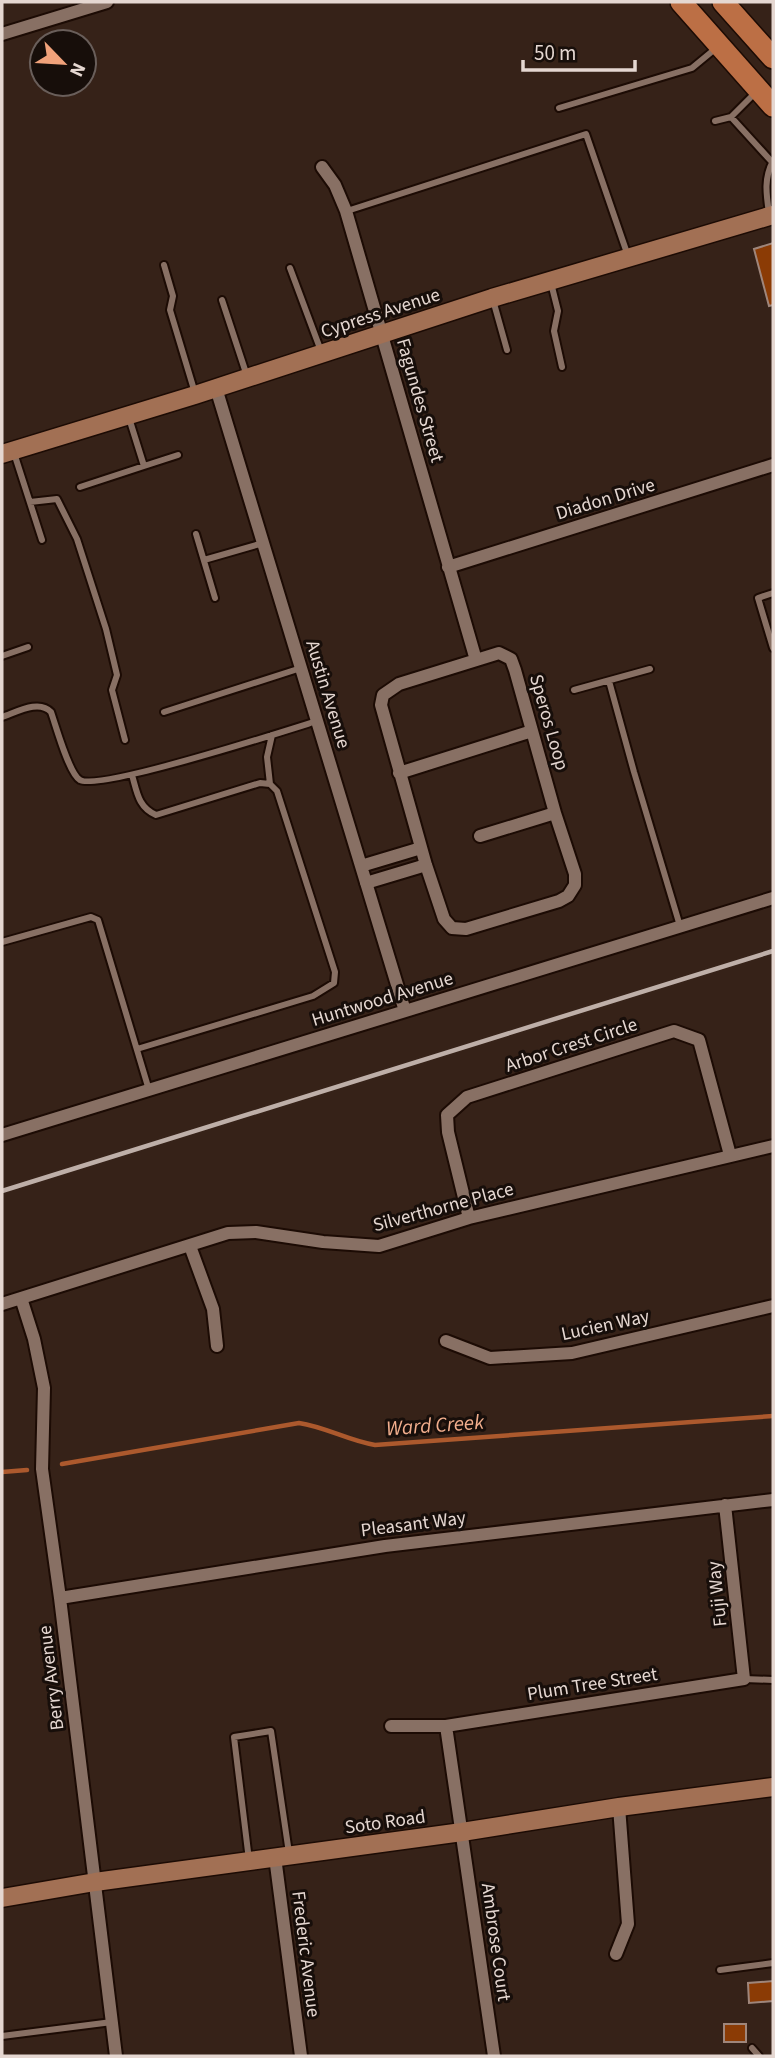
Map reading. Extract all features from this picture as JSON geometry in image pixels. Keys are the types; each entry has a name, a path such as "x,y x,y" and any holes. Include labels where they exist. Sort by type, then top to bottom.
{"main road":[{"path":"681,2 773,106"},
{"path":"723,2 773,58"}],"street":[{"path":"2,34 107,2"},
{"name":"Fagundes Street","path":"323,167 335,185 346,211 476,660"},
{"name":"Cypress Avenue","path":"7,453 492,298 772,215"},
{"name":"Austin Avenue","path":"216,388 405,1011"},
{"name":"Diadon Drive","path":"448,567 773,466"},
{"name":"Speros Loop","path":"499,653 505,654 511,660 575,874 575,885 568,896 559,901 466,929 452,928 444,919 398,773 381,705 383,695 399,684 476,660 499,653"},
{"path":"398,773 532,731"},
{"path":"480,836 555,813"},
{"path":"361,866 421,848"},
{"path":"366,883 426,865"},
{"name":"Huntwood Avenue","path":"2,1135 773,898"},
{"name":"Arbor Crest Circle","path":"469,1218 448,1132 447,1115 467,1097 674,1031 699,1040 730,1155"},
{"name":"Silverthorne Place","path":"2,1304 228,1233 256,1232 323,1242 379,1246 469,1218 773,1146"},
{"path":"190,1246 213,1309 217,1346"},
{"name":"Berry Avenue","path":"22,1298 44,1388 43,1469 116,2056"},
{"name":"Lucien Way","path":"446,1341 490,1358 572,1353 773,1306"},
{"name":"Pleasant Way","path":"60,1598 385,1546 773,1500"},
{"name":"Fuji Way","path":"725,1504 744,1679"},
{"name":"Plum Tree Street","path":"391,1726 446,1726 744,1679"},
{"path":"446,1726 462,1832"},
{"name":"Soto Road","path":"2,1898 95,1882 773,1787"},
{"path":"616,1954 628,1924 619,1807"},
{"name":"Ambrose Court","path":"462,1832 494,2056"},
{"name":"Frederic Avenue","path":"282,1856 301,2056"}],"lane":[{"path":"559,108 692,68 720,45"},
{"path":"715,121 730,117 759,90"},
{"path":"730,117 773,161 765,188 772,215"},
{"path":"346,211 586,134 629,258"},
{"path":"164,265 173,296 170,310 195,395"},
{"path":"290,268 322,353"},
{"path":"550,281 558,311 554,331 562,367"},
{"path":"492,298 507,350"},
{"path":"222,300 247,378"},
{"path":"128,416 144,466"},
{"path":"7,453 30,502 42,540"},
{"path":"80,487 178,455"},
{"path":"30,502 57,499 77,539 106,629 117,675 112,690 125,740"},
{"path":"196,534 215,598"},
{"path":"204,560 262,543"},
{"path":"773,593 758,598 773,649"},
{"path":"2,656 28,647"},
{"path":"164,712 301,668"},
{"path":"574,690 650,669"},
{"path":"609,681 680,926"},
{"path":"2,717 40,705 47,707 73,771 79,780 92,783 132,775 317,721"},
{"path":"270,784 267,757 272,735"},
{"path":"132,775 141,804 146,811 156,815 260,783 270,784 277,790 335,972 334,983 313,996 137,1049"},
{"path":"2,942 91,917 98,920 149,1090"},
{"path":"744,1679 773,1680"},
{"path":"249,1861 234,1737 271,1731 282,1856"},
{"path":"720,1970 773,1964"},
{"path":"2,2036 112,2022"},
{"path":"752,2048 759,2056"}],"building":[{"path":"773,243 773,305 769,306 754,249"},
{"path":"773,1981 773,2001 749,2003 748,1983"},
{"path":"724,2024 746,2024 746,2042 724,2042"}],"waterway":[{"name":"Ward Creek","path":"62,1464 299,1423 375,1445 773,1416"},
{"name":"Ward Creek","path":"2,1472 27,1470"}],"railway":[{"path":"2,1191 773,951"}]}
